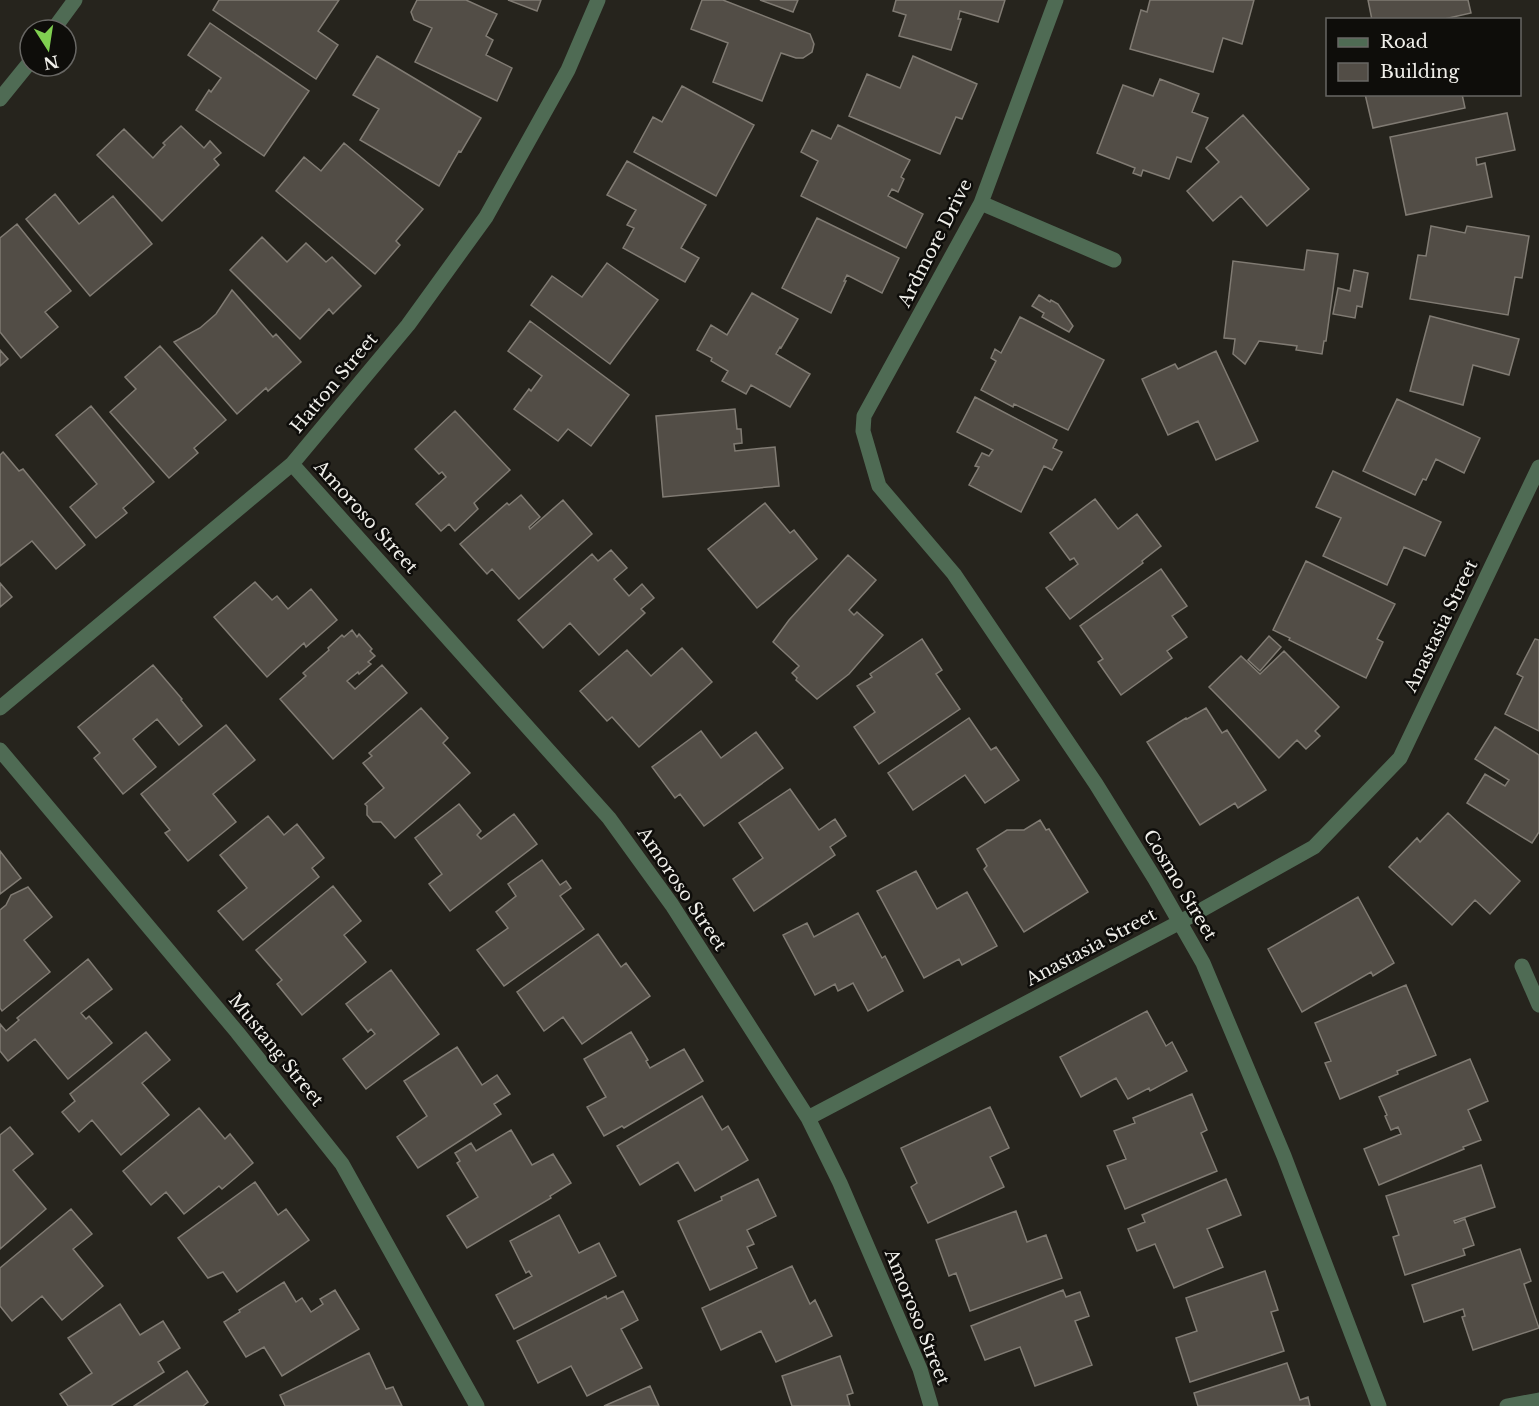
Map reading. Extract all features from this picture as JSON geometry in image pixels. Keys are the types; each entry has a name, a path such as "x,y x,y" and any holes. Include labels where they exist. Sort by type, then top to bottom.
{"street":[{"path":"62,18 75,0"},
{"name":"Hatton Street","path":"0,708 292,464 408,325 486,217 568,70 598,0"},
{"name":"Ardmore Drive","path":"863,431 864,417 981,203 1056,0"},
{"path":"0,99 18,77"},
{"path":"981,203 1114,260"},
{"name":"Cosmo Street","path":"863,431 879,486 954,574 1096,784 1203,963 1284,1156 1379,1406"},
{"name":"Amoroso Street","path":"292,464 609,818 672,905 808,1118 840,1183 911,1347 931,1406"},
{"name":"Anastasia Street","path":"808,1118 1180,922 1314,847 1400,758 1539,467"},
{"name":"Mustang Street","path":"0,750 237,1032 342,1164 477,1406"},
{"path":"1522,966 1539,1005"},
{"path":"1507,1406 1539,1400"}],"building":[{"path":"219,0 339,0 318,31 338,45 316,79 213,10"},
{"path":"417,0 466,0 497,14 486,36 493,40 486,55 512,68 497,101 415,62 432,28 414,20 411,12"},
{"path":"508,0 541,0 537,11"},
{"path":"702,0 723,0 810,34 814,44 812,52 803,58 781,53 762,101 713,82 728,43 691,29"},
{"path":"760,0 798,0 793,12"},
{"path":"896,0 1005,0 998,22 960,11 958,19 961,19 951,50 899,36 906,15 893,11"},
{"path":"1150,0 1254,0 1242,44 1223,38 1213,72 1130,49 1141,10 1147,12"},
{"path":"1368,0 1468,0 1471,13 1449,18 1372,18"},
{"path":"210,23 309,91 264,156 196,110 209,90 211,92 221,78 188,55"},
{"path":"377,56 481,118 439,186 360,140 379,109 353,95"},
{"path":"913,56 977,84 962,119 956,117 940,154 849,116 867,74 900,88"},
{"path":"1160,79 1199,94 1192,112 1208,118 1191,162 1177,157 1169,179 1143,170 1141,176 1133,173 1135,168 1097,153 1123,85 1153,96"},
{"path":"682,86 754,125 716,196 634,152 653,117 662,122"},
{"path":"1365,96 1462,96 1465,108 1373,128"},
{"path":"1507,113 1515,150 1476,158 1477,165 1485,163 1492,197 1406,215 1390,137"},
{"path":"1243,115 1309,189 1267,226 1241,196 1213,221 1187,191 1219,162 1206,148"},
{"path":"838,125 910,160 901,177 904,179 898,192 892,189 888,196 923,214 906,248 801,196 818,161 801,152 812,130 831,139"},
{"path":"181,126 204,148 210,141 221,153 214,159 219,165 162,221 97,155 124,129 153,158 165,145 163,143"},
{"path":"344,143 423,209 396,241 400,245 375,274 276,191 304,157 321,171"},
{"path":"627,161 706,205 681,248 699,258 685,282 623,248 634,228 627,225 636,210 607,195"},
{"path":"55,194 79,224 113,196 152,244 90,296 26,219"},
{"path":"817,218 899,258 882,293 847,275 831,313 782,288"},
{"path":"17,224 71,291 45,312 58,327 21,358 0,332 0,238"},
{"path":"1431,226 1465,233 1467,226 1529,236 1522,278 1515,277 1508,315 1410,299 1418,255 1426,256"},
{"path":"262,237 287,262 306,243 326,262 332,257 361,286 333,314 329,309 300,339 230,270"},
{"path":"1307,250 1338,254 1326,341 1324,341 1322,354 1296,350 1297,346 1259,341 1245,364 1233,354 1235,339 1224,338 1233,261 1304,270"},
{"path":"607,263 658,300 610,364 531,305 552,276 582,297"},
{"path":"1354,270 1368,273 1362,307 1357,306 1355,318 1333,314 1338,288 1350,291"},
{"path":"232,290 273,337 276,334 301,362 268,391 266,388 237,414 174,342 200,328 216,314"},
{"path":"752,293 798,319 776,354 810,374 790,407 751,385 746,394 722,381 728,371 697,350 711,325 727,335"},
{"path":"1039,295 1058,304 1073,326 1069,332 1042,317 1044,313 1032,306"},
{"path":"1430,316 1519,339 1509,375 1473,365 1463,405 1410,391"},
{"path":"1020,317 1104,360 1068,430 1014,404 1013,407 981,390 996,361 991,358 995,349 1001,353"},
{"path":"530,321 629,395 591,446 568,429 558,441 514,409 542,376 508,351"},
{"path":"160,346 226,420 194,448 198,453 169,478 110,412 136,389 125,377"},
{"path":"0,350 8,359 0,366"},
{"path":"1216,351 1258,441 1216,460 1198,421 1168,435 1142,379 1175,364 1178,369"},
{"path":"975,397 1057,440 1053,448 1062,452 1052,470 1044,466 1021,512 969,485 979,467 975,466 982,453 989,456 993,450 957,432"},
{"path":"1397,399 1480,438 1464,473 1436,459 1426,480 1423,479 1415,495 1363,471"},
{"path":"91,406 154,482 123,508 127,513 96,538 70,507 97,484 56,435"},
{"path":"735,409 737,429 741,429 742,443 734,444 735,451 775,447 779,486 663,497 656,416"},
{"path":"455,411 510,470 474,503 478,509 455,531 449,524 441,531 416,504 446,477 442,472 439,474 415,449"},
{"path":"3,452 19,471 23,469 85,545 56,569 32,541 0,566 0,455"},
{"path":"1333,471 1441,522 1425,556 1404,547 1387,585 1323,556 1341,518 1316,507"},
{"path":"521,495 540,517 529,527 530,529 563,500 592,534 519,599 492,569 487,574 460,544 507,503 509,505"},
{"path":"1095,499 1118,529 1137,514 1161,546 1142,561 1143,563 1070,619 1046,588 1078,564 1074,558 1070,560 1050,533"},
{"path":"765,503 790,533 794,530 817,559 757,608 708,549"},
{"path":"611,550 627,568 614,579 629,596 642,584 654,598 641,609 645,613 599,655 570,623 543,648 518,620 592,554 598,561"},
{"path":"848,555 876,580 849,610 854,615 857,612 883,635 849,674 817,699 796,680 797,678 792,673 799,666 773,642 789,620"},
{"path":"1306,561 1395,604 1377,639 1383,642 1366,678 1273,630"},
{"path":"1161,569 1187,606 1172,616 1187,637 1167,651 1172,658 1121,695 1098,662 1103,659 1080,626"},
{"path":"255,582 272,600 277,596 288,609 311,589 337,620 306,647 304,643 267,677 214,617"},
{"path":"0,583 12,597 0,607"},
{"path":"352,630 357,637 359,634 375,656 368,662 371,664 347,681 355,689 382,665 407,693 333,759 280,699 306,676 303,673 329,650 328,648 342,635 344,637"},
{"path":"1269,636 1281,647 1260,671 1248,660"},
{"path":"922,639 942,670 936,674 960,709 879,764 854,727 875,712 857,686 872,677 870,674"},
{"path":"1535,639 1539,640 1539,731 1505,714 1523,677 1517,674"},
{"path":"682,648 712,682 639,747 612,717 607,721 580,691 627,650 651,676"},
{"path":"1284,651 1339,707 1315,731 1320,736 1306,749 1297,740 1279,758 1209,687 1241,656 1260,674"},
{"path":"153,665 202,726 179,745 157,719 133,739 156,767 123,794 94,758 100,753 78,727"},
{"path":"421,708 448,738 443,743 470,773 395,838 381,822 373,822 367,815 365,804 384,788 363,763 372,756 369,753"},
{"path":"1206,708 1222,733 1227,730 1266,790 1238,808 1235,803 1200,825 1147,742"},
{"path":"969,718 991,750 996,747 1019,780 985,803 965,775 913,810 888,773"},
{"path":"226,725 255,760 213,794 236,822 188,861 165,833 170,830 141,794"},
{"path":"1495,727 1539,755 1539,832 1532,843 1467,803 1485,774 1505,786 1509,780 1475,759"},
{"path":"701,731 721,758 756,732 783,768 704,826 680,794 675,798 652,767"},
{"path":"790,789 819,830 835,819 846,836 830,847 835,855 754,911 733,879 763,858 739,823"},
{"path":"459,804 481,831 477,835 481,839 514,814 537,844 450,911 429,884 442,874 415,838"},
{"path":"1448,813 1520,881 1490,914 1475,900 1452,925 1389,867 1417,838 1420,842"},
{"path":"268,816 284,835 297,824 324,858 312,868 319,877 243,940 218,911 247,888 220,855"},
{"path":"1040,820 1046,830 1049,829 1088,892 1024,932 984,869 987,866 977,849 1007,830 1024,830"},
{"path":"0,851 21,878 0,894"},
{"path":"542,860 560,885 566,881 571,888 560,896 584,929 504,986 477,950 508,928 496,912 516,896 508,884"},
{"path":"916,871 937,909 967,892 997,946 962,965 959,959 924,978 877,891"},
{"path":"333,886 361,921 344,935 366,962 302,1015 277,984 282,980 256,950"},
{"path":"28,887 52,917 24,940 50,972 2,1011 0,1008 0,910 6,905 11,895"},
{"path":"1358,897 1394,963 1373,976 1371,972 1302,1012 1268,949"},
{"path":"858,913 882,958 885,956 903,991 868,1011 853,983 838,991 835,984 815,995 783,935 807,923 814,937"},
{"path":"598,934 621,967 626,963 650,996 582,1044 563,1017 544,1031 517,992"},
{"path":"88,959 112,989 81,1013 86,1019 89,1016 112,1043 68,1079 35,1039 8,1061 0,1051 0,1024 6,1031 19,1020 17,1018"},
{"path":"391,970 439,1034 366,1089 343,1059 375,1034 371,1029 368,1032 346,1004"},
{"path":"1406,985 1436,1055 1340,1099 1325,1063 1331,1061 1315,1023"},
{"path":"1147,1011 1166,1046 1172,1042 1187,1071 1150,1091 1149,1088 1128,1099 1116,1078 1081,1097 1060,1057"},
{"path":"146,1032 170,1060 142,1083 169,1115 121,1155 92,1120 79,1132 62,1112 75,1101 70,1094"},
{"path":"631,1032 648,1060 646,1061 650,1068 684,1049 703,1081 624,1128 622,1126 604,1136 587,1107 606,1097 584,1059"},
{"path":"457,1047 482,1085 497,1075 510,1094 494,1104 501,1114 418,1168 397,1137 427,1116 404,1081"},
{"path":"1470,1059 1488,1101 1468,1110 1481,1140 1379,1185 1364,1149 1401,1134 1398,1127 1391,1130 1379,1097"},
{"path":"1192,1094 1207,1130 1201,1133 1217,1171 1125,1209 1107,1166 1126,1159 1114,1131 1135,1123 1133,1118"},
{"path":"702,1096 722,1130 728,1126 748,1160 695,1191 678,1162 640,1185 617,1146"},
{"path":"990,1107 1009,1148 990,1157 1004,1187 928,1223 911,1187 917,1183 901,1148"},
{"path":"199,1108 225,1139 230,1134 253,1163 222,1189 219,1186 184,1214 166,1192 151,1205 123,1171"},
{"path":"10,1127 33,1154 13,1170 46,1209 0,1249 0,1135"},
{"path":"511,1130 532,1165 553,1154 571,1183 550,1196 551,1198 467,1248 447,1216 478,1197 457,1163 460,1161 455,1153 471,1143 476,1151"},
{"path":"1481,1165 1495,1207 1454,1221 1455,1223 1465,1219 1474,1245 1463,1249 1465,1255 1405,1275 1393,1237 1399,1235 1386,1196"},
{"path":"758,1179 776,1216 747,1230 754,1244 747,1247 757,1268 710,1290 678,1221 722,1200 721,1197"},
{"path":"1226,1179 1241,1215 1207,1229 1223,1267 1174,1288 1155,1244 1137,1251 1128,1229 1145,1222 1142,1215"},
{"path":"255,1182 278,1215 286,1209 309,1240 237,1292 223,1272 208,1278 178,1238"},
{"path":"71,1209 92,1234 73,1249 103,1286 62,1320 42,1296 12,1321 0,1306 0,1268"},
{"path":"1016,1211 1027,1242 1046,1235 1062,1278 970,1311 956,1273 949,1276 936,1240"},
{"path":"559,1215 579,1253 599,1243 616,1276 514,1329 496,1295 532,1276 529,1271 526,1273 510,1241"},
{"path":"1520,1249 1531,1281 1524,1284 1539,1328 1473,1350 1462,1317 1465,1316 1463,1309 1424,1322 1412,1285"},
{"path":"792,1266 810,1304 815,1300 832,1336 776,1362 761,1331 721,1350 702,1308"},
{"path":"1265,1271 1278,1310 1271,1312 1284,1351 1190,1382 1176,1338 1197,1331 1186,1298"},
{"path":"284,1282 296,1302 302,1298 311,1312 323,1304 320,1299 335,1290 359,1329 282,1376 264,1347 246,1357 224,1322"},
{"path":"1063,1290 1066,1297 1080,1292 1089,1316 1075,1321 1092,1365 1035,1386 1020,1347 985,1360 971,1326"},
{"path":"623,1291 638,1320 621,1329 642,1368 587,1396 571,1366 538,1383 517,1341 606,1296 607,1299"},
{"path":"120,1304 140,1335 163,1321 180,1348 158,1362 164,1372 111,1406 68,1406 60,1394 92,1373 68,1338"},
{"path":"369,1353 386,1389 393,1387 402,1406 285,1406 280,1395"},
{"path":"840,1356 853,1393 847,1395 850,1406 792,1406 782,1376"},
{"path":"1287,1363 1300,1400 1308,1397 1310,1406 1198,1406 1194,1393"},
{"path":"187,1371 208,1402 203,1406 134,1406"},
{"path":"650,1386 659,1406 604,1406"}]}
